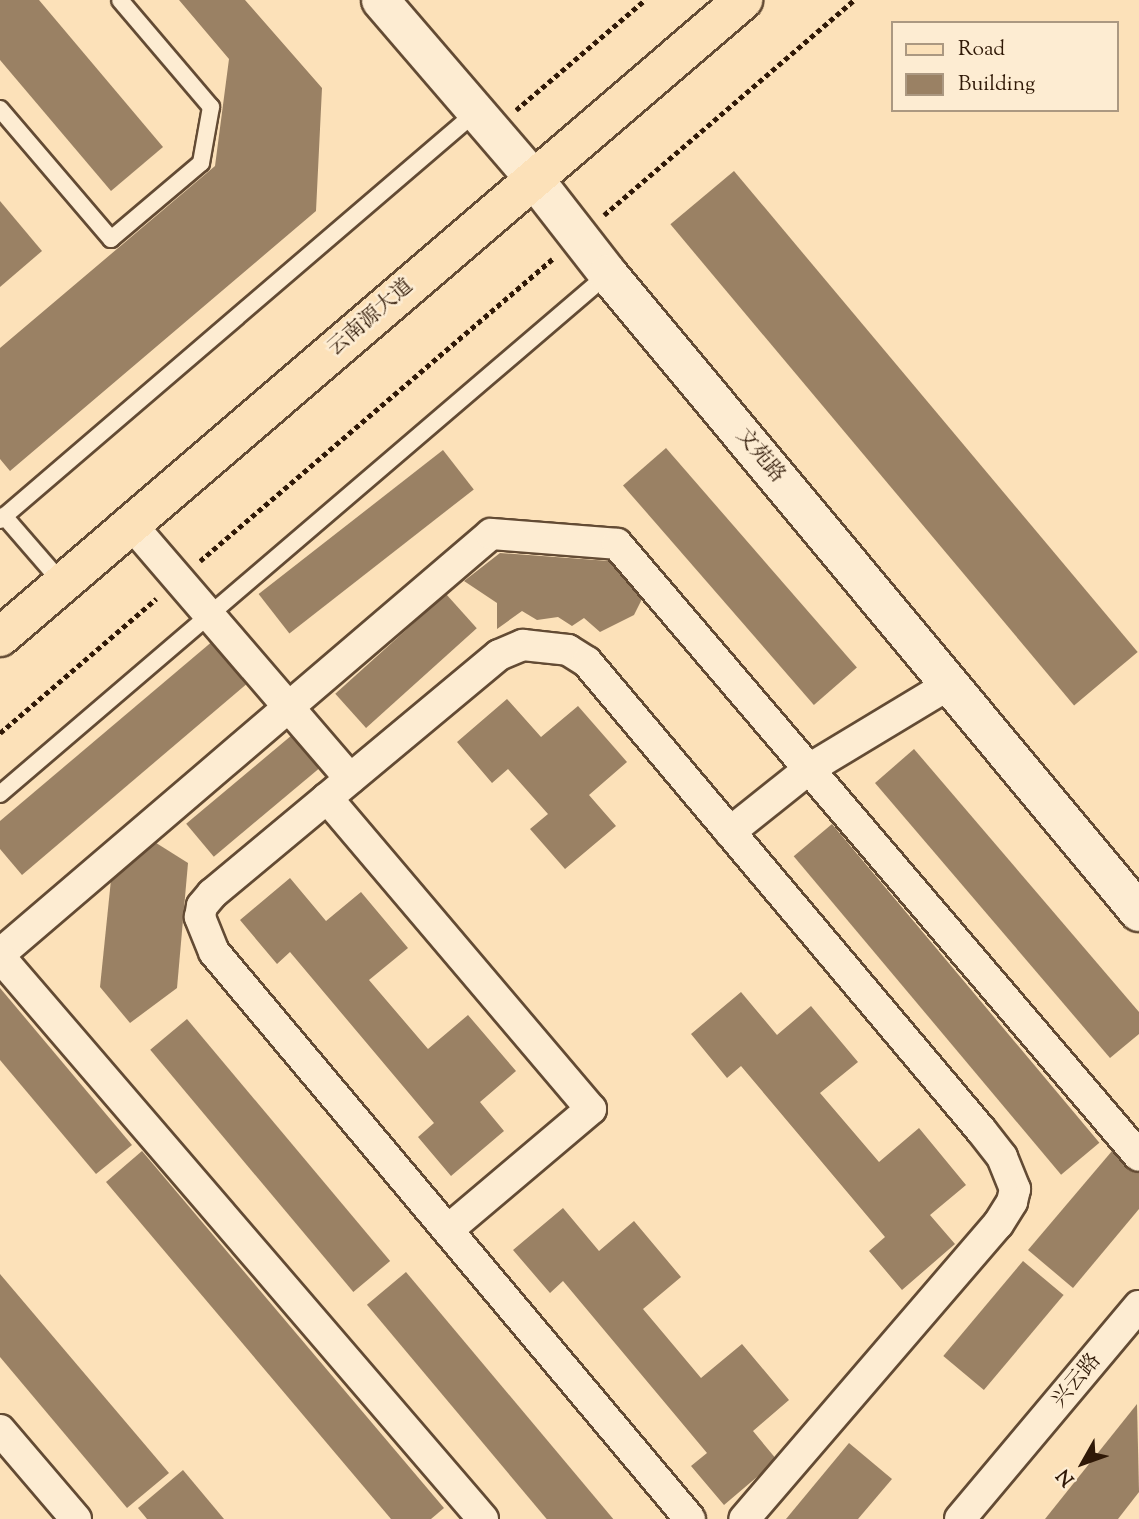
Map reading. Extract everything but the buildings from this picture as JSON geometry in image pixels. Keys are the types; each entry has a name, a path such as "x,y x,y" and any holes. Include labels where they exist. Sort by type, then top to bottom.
{"main road":[{"name":"云南源大道","path":"0,637 743,0"},
{"name":"文苑路","path":"534,179 608,274 1139,912"}],"street":[{"name":"文苑路","path":"380,0 534,179"},
{"path":"131,524 350,779"},
{"path":"483,1519 0,955 491,534 617,544 1139,1156"},
{"path":"691,1519 215,952 200,918 202,906 212,894 499,655 523,645 568,650 587,662 988,1139 1002,1157 1015,1189 1012,1202 998,1224 744,1519"},
{"path":"730,832 809,769 950,684"},
{"path":"327,798 591,1109 448,1230"},
{"name":"兴云路","path":"961,1519 1139,1306"},
{"path":"0,1430 76,1519"}],"lane":[{"path":"0,109 111,239 201,163 211,107 120,0"},
{"path":"62,583 2,518 476,112"},
{"path":"0,794 608,274"}],"path":[{"path":"0,733 854,0"}]}
